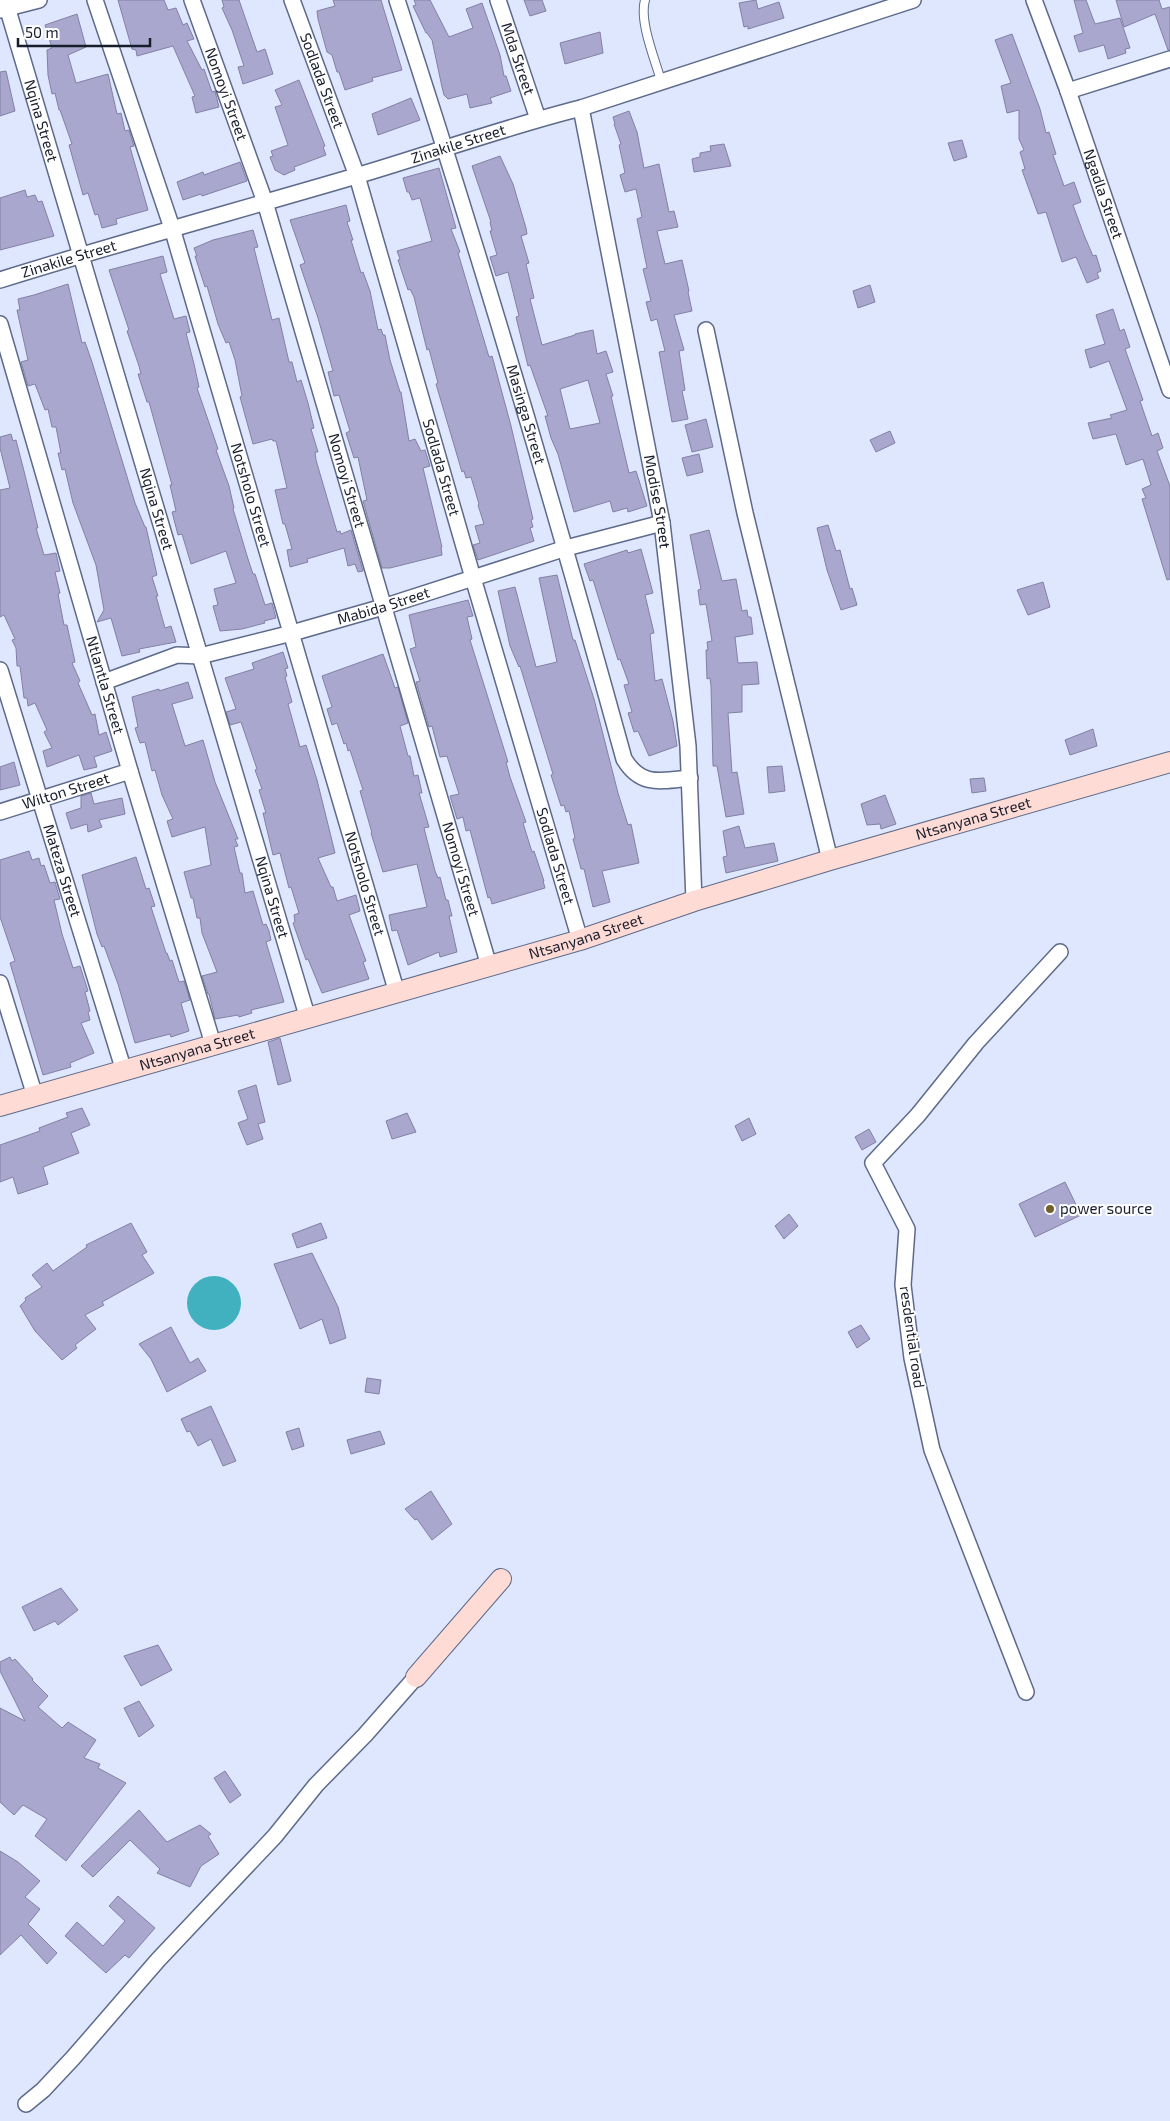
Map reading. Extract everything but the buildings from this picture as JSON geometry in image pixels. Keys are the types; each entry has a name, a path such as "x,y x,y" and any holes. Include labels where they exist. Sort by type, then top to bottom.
{"street":[{"path":"4,6 39,0"},
{"name":"Notsholo Street","path":"95,0 172,228 397,993"},
{"name":"Nomoyi Street","path":"192,0 265,202 488,966"},
{"name":"Sodlada Street","path":"292,0 357,176 472,578 580,940"},
{"name":"Masinga Street","path":"397,0 446,149 566,548 624,759 635,774 647,780 665,781 690,778"},
{"name":"Mda Street","path":"498,0 538,119"},
{"name":"Zinakile Street","path":"0,280 82,254 357,176 538,119 581,108 913,0"},
{"name":"Ngadla Street","path":"1034,0 1068,91 1170,390"},
{"name":"Nqina Street","path":"4,6 82,254 308,1019"},
{"path":"1068,91 1170,59"},
{"name":"Modise Street","path":"581,108 662,523 688,746 694,901"},
{"name":"Ntlantla Street","path":"0,324 130,771 213,1044"},
{"path":"706,330 745,513 830,860"},
{"name":"Mabida Street","path":"104,682 177,655 200,656 292,633 383,607 566,548 662,523"},
{"name":"Mateza Street","path":"0,670 124,1071"},
{"name":"Ntsanyana Street","path":"0,1106 580,940 694,901 1170,762"},
{"name":"Wilton Street","path":"0,812 130,771"},
{"name":"resdential road","path":"1026,1692 932,1450 912,1358 903,1285 907,1229 873,1163 918,1115 976,1043 1060,952"},
{"path":"0,983 35,1096"},
{"path":"26,2104 43,2090 73,2058 158,1960 275,1836 316,1785 365,1735 501,1579"}],"lane":[{"path":"644,0 644,16 661,82"}],"water":[{"path":"209,1276 219,1276 229,1280 237,1288 241,1303 237,1318 229,1326 219,1330 209,1330 199,1326 191,1318 187,1308 187,1298 191,1288 199,1280"}],"place":[{"name":"power source","path":"1050,1209"}]}
